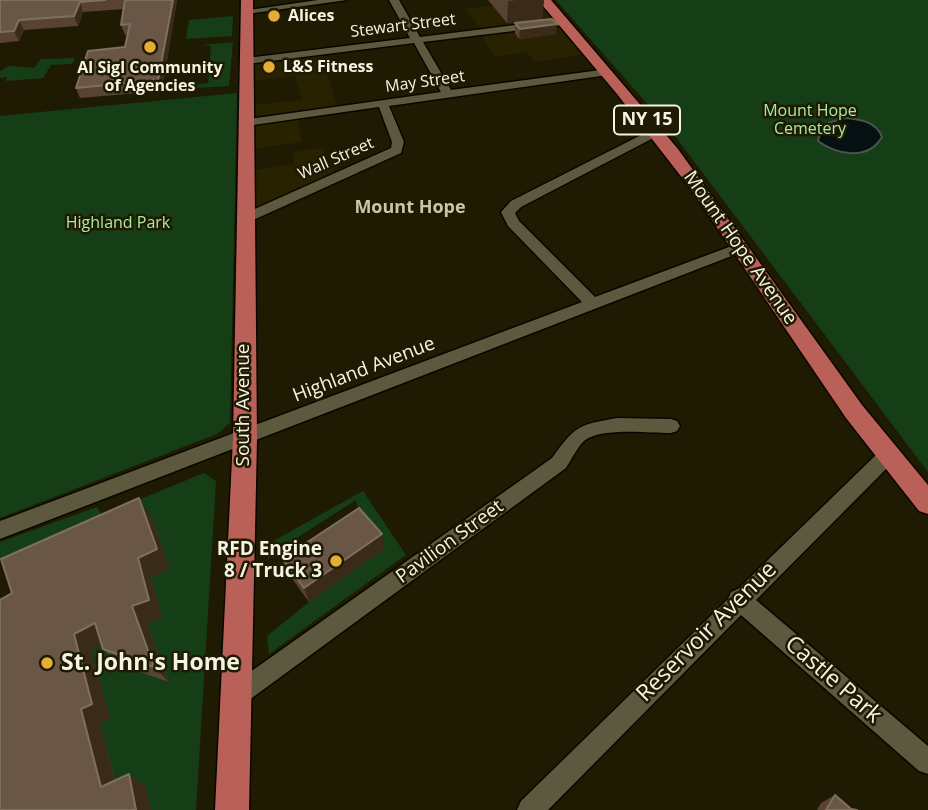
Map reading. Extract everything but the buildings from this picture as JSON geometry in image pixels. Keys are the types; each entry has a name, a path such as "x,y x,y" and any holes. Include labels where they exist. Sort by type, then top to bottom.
{"main road":[{"name":"Mount Hope Avenue","path":"544,0 657,131 742,247 886,457 928,503"},
{"name":"South Avenue","path":"232,810 245,439 247,5"}],"street":[{"path":"247,5 342,0"},
{"path":"394,0 448,95"},
{"name":"Stewart Street","path":"247,61 563,22"},
{"name":"May Street","path":"246,122 608,72"},
{"name":"Wall Street","path":"244,219 397,150 398,142 383,104"},
{"path":"593,304 513,223 508,212 516,204 657,131"},
{"name":"Highland Avenue","path":"0,530 245,439 742,247"},
{"name":"Pavilion Street","path":"237,695 559,463 578,436 602,426 671,426"},
{"name":"Reservoir Avenue","path":"530,810 739,599 886,457"},
{"name":"Castle Park","path":"739,599 928,762"}],"shaded area":[{"path":"539,0 553,16 552,20 481,29 466,9"},
{"path":"553,26 562,28 585,54 534,62 527,52 496,57 482,36"},
{"path":"321,51 338,109 297,115 302,142 246,150 246,106 303,100 295,76 247,81 247,61"},
{"path":"844,118 871,124 882,137 876,145 861,153 834,150 818,141 822,125"},
{"path":"322,148 337,178 244,219 245,172 294,164 294,152"}],"green space":[{"name":"Mount Hope Cemetery","path":"556,0 928,0 928,472 672,132"},
{"path":"233,16 232,36 186,39 189,20"},
{"path":"233,42 229,86 179,89 208,83 211,46 203,45"},
{"path":"75,58 72,64 51,65 43,78 6,81 7,77 0,78 0,71 9,66 34,68 41,59"},
{"name":"Highland Park","path":"237,93 230,423 217,434 0,518 0,116"},
{"path":"204,473 216,481 196,810 151,810 119,798 100,723 110,718 91,651 111,640 168,682 147,624 162,617 151,577 16,552 0,559 0,542 97,507 102,515"},
{"path":"363,491 406,555 269,654 267,636 309,602 362,523 356,500 270,555 268,562 268,544"}],"place":[{"name":"Alices","path":"274,16"},
{"name":"Al Sigl Community of Agencies","path":"150,47"},
{"name":"L&S Fitness","path":"269,67"},
{"name":"RFD Engine 8 / Truck 3","path":"336,561"},
{"name":"St. John's Home","path":"47,663"}],"district":[{"name":"Mount Hope","path":"410,208"}]}
